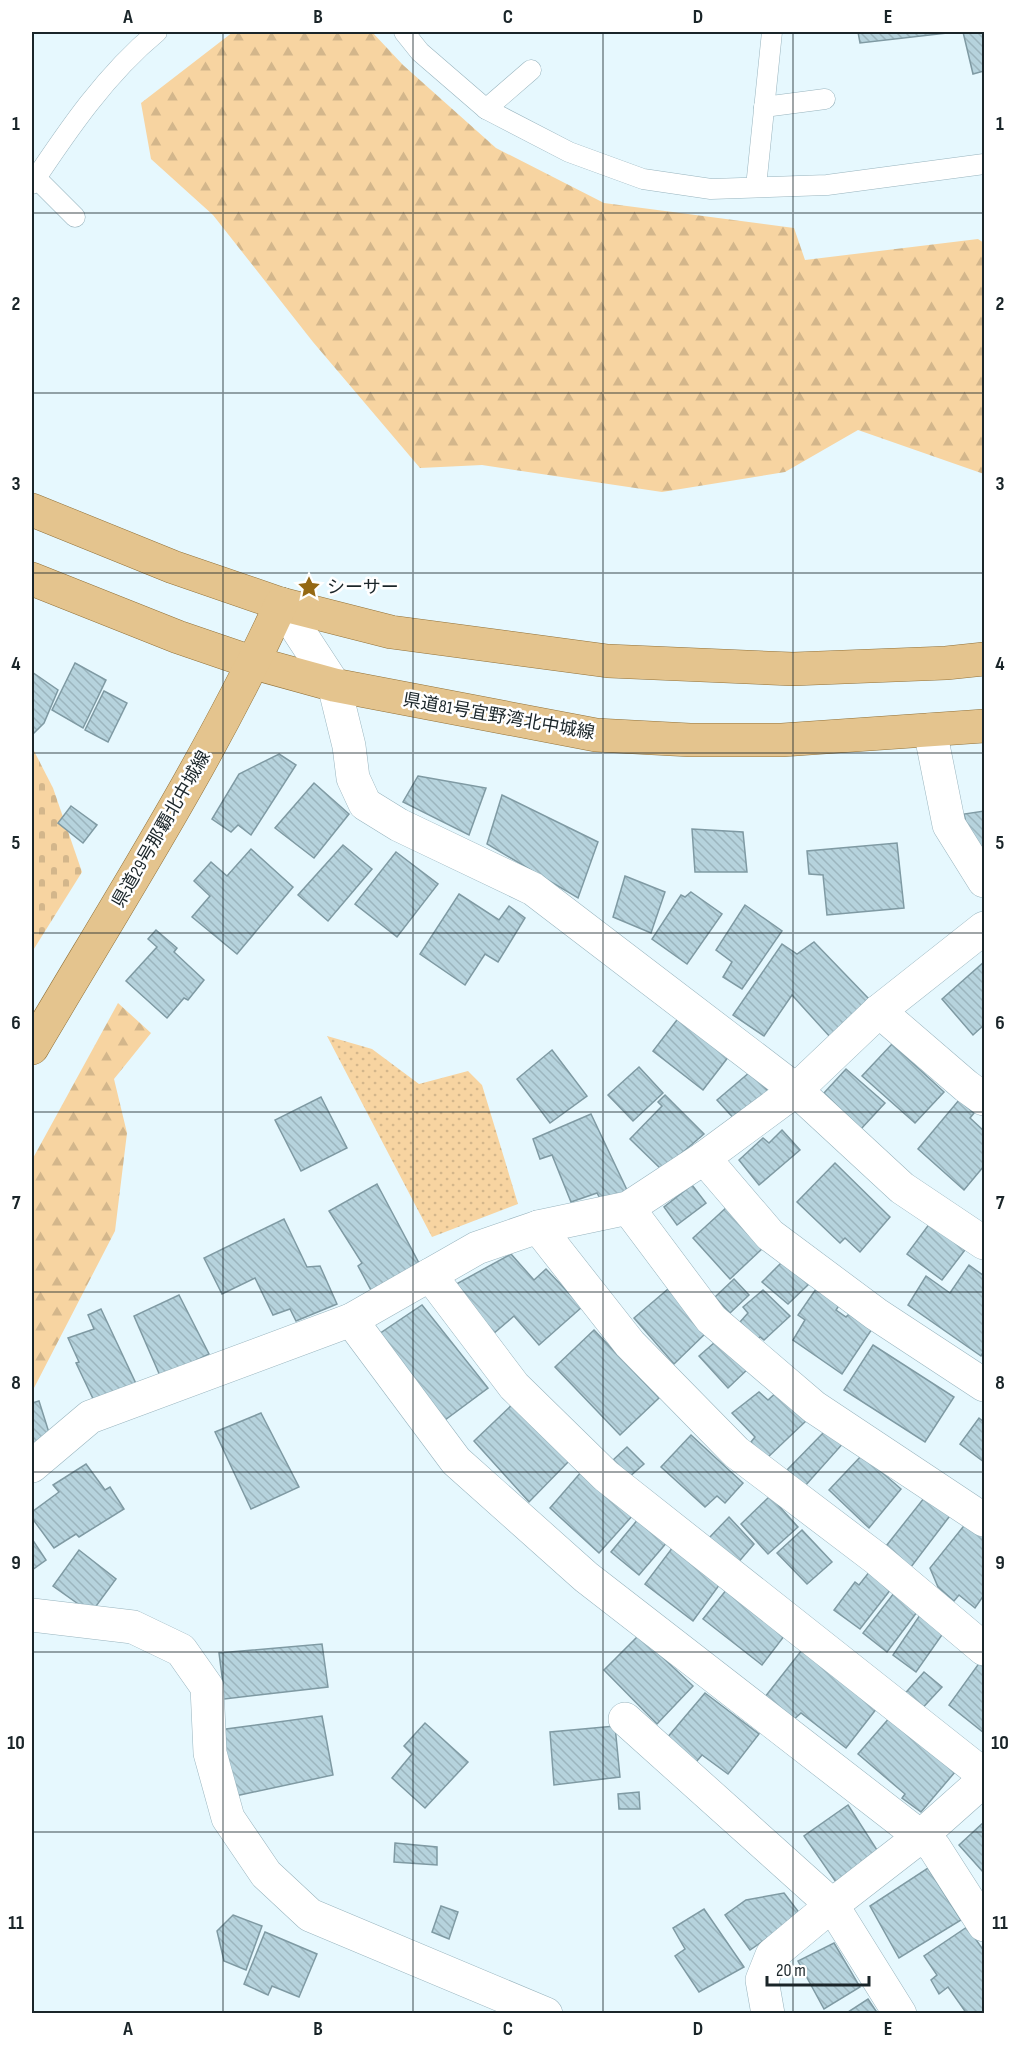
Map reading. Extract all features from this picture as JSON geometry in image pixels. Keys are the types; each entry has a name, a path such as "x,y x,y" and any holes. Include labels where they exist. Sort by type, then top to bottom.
{"main road":[{"path":"32,510 180,569 281,604 391,632 608,661 793,669 946,663 984,658"},
{"name":"県道81号宜野湾北中城線","path":"32,579 167,633 254,663 334,685 596,735 690,740 782,740 984,726"},
{"name":"県道29号那覇北中城線","path":"32,1048 204,758 254,663 281,604"}],"street":[{"path":"281,604 334,685 349,746 353,778 365,804 399,825 533,889 796,1090 902,1188 984,1243"},
{"path":"930,730 949,825 984,881"},
{"path":"32,1466 90,1416 351,1320 477,1248 538,1227 628,1208 704,1158 796,1090 879,1011 984,928"},
{"path":"879,1011 984,1099"},
{"path":"704,1158 770,1234 876,1314 984,1385"},
{"path":"628,1208 711,1319 814,1407 984,1520"},
{"path":"538,1227 630,1344 736,1452 877,1559 984,1649"},
{"path":"430,1275 514,1386 606,1476 984,1775"},
{"path":"351,1320 456,1461 586,1577 934,1847 984,1925"},
{"path":"32,1615 133,1627 181,1650 207,1687 210,1753 228,1818 266,1874 310,1914 546,2013"},
{"path":"625,1719 832,1905 900,2013"},
{"path":"768,2013 762,1980 772,1955 921,1836 984,1780"}],"lane":[{"path":"75,217 34,181 82,111 142,44 157,32"},
{"path":"404,32 420,52 486,109 569,152 643,179 711,189 827,185 984,164"},
{"path":"756,187 772,32"},
{"path":"486,109 531,70"},
{"path":"764,107 825,99"}],"green space":[{"path":"233,32 372,32 403,65 496,148 604,203 794,228 805,260 978,239 984,243 984,474 858,430 785,472 662,492 482,465 420,468 313,342 213,215 151,159 141,103"},
{"path":"32,747 53,788 82,872 32,952"},
{"path":"118,1003 151,1033 114,1079 127,1133 115,1231 32,1388 32,1160"},
{"path":"327,1036 372,1049 419,1084 468,1071 482,1085 518,1204 432,1237"}],"building":[{"path":"858,32 956,32 860,43"},
{"path":"963,32 984,32 984,71 973,74"},
{"path":"75,663 106,680 83,728 52,710"},
{"path":"32,672 58,690 44,723 32,735"},
{"path":"104,691 127,703 108,742 85,730"},
{"path":"279,754 296,765 251,835 238,825 231,832 212,819 239,774"},
{"path":"418,776 486,788 469,835 403,802"},
{"path":"314,783 349,814 314,858 275,828"},
{"path":"502,795 598,842 578,898 487,844"},
{"path":"71,806 97,825 83,843 58,823"},
{"path":"984,811 984,860 971,846 964,814"},
{"path":"692,829 743,832 747,872 695,872"},
{"path":"897,843 904,908 827,915 823,875 809,874 807,851"},
{"path":"343,845 372,869 328,921 298,895"},
{"path":"251,849 293,887 237,954 192,917 210,896 194,881 211,862 227,876"},
{"path":"396,852 438,884 397,937 355,904"},
{"path":"625,876 665,892 651,933 613,917"},
{"path":"691,892 722,914 687,964 652,939 681,895 685,897"},
{"path":"459,894 499,920 509,906 525,918 498,962 485,954 465,985 420,954"},
{"path":"745,905 782,931 742,989 723,977 732,962 716,950"},
{"path":"156,930 177,948 174,952 204,980 188,1000 184,998 167,1018 126,981 157,947 148,939"},
{"path":"814,942 869,999 831,1038 792,995 764,1036 733,1015 782,944 797,954"},
{"path":"984,962 984,1025 973,1035 942,999"},
{"path":"680,1016 729,1056 703,1090 653,1051"},
{"path":"892,1044 944,1092 915,1123 862,1076"},
{"path":"552,1050 587,1096 550,1123 517,1079"},
{"path":"639,1067 663,1093 633,1121 608,1095"},
{"path":"846,1069 885,1103 861,1129 824,1093"},
{"path":"750,1072 774,1097 738,1123 717,1100"},
{"path":"665,1095 704,1134 662,1170 630,1139 662,1106 658,1102"},
{"path":"321,1097 347,1148 301,1171 275,1120"},
{"path":"959,1100 974,1113 970,1118 984,1131 984,1166 964,1190 918,1149"},
{"path":"591,1114 627,1190 603,1204 597,1193 571,1202 552,1155 540,1159 533,1139"},
{"path":"782,1130 800,1150 759,1185 739,1160 763,1138 769,1143"},
{"path":"835,1163 890,1217 860,1252 845,1238 840,1243 797,1202"},
{"path":"377,1184 420,1265 372,1292 358,1266 362,1263 329,1211"},
{"path":"692,1185 706,1203 677,1225 664,1207"},
{"path":"728,1206 764,1247 730,1279 693,1238"},
{"path":"284,1219 307,1267 320,1266 337,1304 296,1321 290,1309 273,1315 255,1278 222,1294 204,1258"},
{"path":"930,1223 965,1250 942,1280 907,1254"},
{"path":"511,1254 534,1280 546,1269 582,1307 539,1345 514,1316 493,1334 451,1287"},
{"path":"783,1261 810,1283 788,1304 762,1282"},
{"path":"969,1265 984,1276 984,1351 981,1356 908,1305 926,1276 950,1293"},
{"path":"734,1279 749,1295 730,1313 715,1297"},
{"path":"668,1289 707,1332 674,1364 634,1318"},
{"path":"816,1289 840,1304 836,1310 846,1317 849,1314 872,1329 842,1374 793,1340 805,1320 798,1315"},
{"path":"763,1290 790,1316 764,1340 760,1337 757,1339 740,1322 748,1313 743,1307"},
{"path":"179,1295 209,1354 161,1378 134,1316"},
{"path":"422,1305 488,1388 441,1423 379,1334"},
{"path":"101,1309 138,1388 97,1407 76,1363 79,1362 68,1338 94,1329 88,1315"},
{"path":"594,1330 659,1398 620,1435 555,1367"},
{"path":"722,1336 751,1366 728,1388 699,1356"},
{"path":"873,1345 954,1397 925,1442 844,1390"},
{"path":"779,1390 807,1420 766,1459 751,1442 755,1437 732,1413 759,1392 768,1400"},
{"path":"39,1401 51,1439 32,1445 32,1403"},
{"path":"515,1402 571,1459 529,1502 474,1441"},
{"path":"261,1413 299,1487 251,1509 215,1432"},
{"path":"979,1418 984,1422 984,1462 960,1444"},
{"path":"828,1428 846,1440 805,1486 787,1470"},
{"path":"691,1435 743,1483 725,1503 717,1496 705,1507 661,1467"},
{"path":"627,1447 644,1464 628,1478 613,1460"},
{"path":"862,1455 901,1489 869,1528 829,1490"},
{"path":"86,1464 105,1490 110,1487 124,1509 79,1537 76,1534 54,1548 32,1518 32,1512 59,1492 53,1485"},
{"path":"582,1471 633,1515 599,1553 550,1508"},
{"path":"928,1493 952,1513 908,1571 883,1550"},
{"path":"770,1496 798,1527 768,1554 741,1524"},
{"path":"729,1517 754,1544 736,1565 708,1539"},
{"path":"639,1518 668,1541 639,1575 611,1552"},
{"path":"967,1522 984,1537 984,1595 975,1608 959,1595 954,1601 938,1587 930,1568"},
{"path":"802,1530 832,1562 807,1584 777,1553"},
{"path":"32,1539 46,1560 32,1570"},
{"path":"673,1547 720,1584 693,1621 645,1584"},
{"path":"79,1550 116,1579 91,1613 53,1586"},
{"path":"870,1571 891,1589 860,1629 834,1610 855,1582 859,1585"},
{"path":"727,1589 785,1635 762,1665 703,1619"},
{"path":"894,1593 917,1612 887,1652 863,1633"},
{"path":"920,1615 944,1632 916,1672 893,1655"},
{"path":"639,1635 693,1686 657,1724 604,1670"},
{"path":"322,1644 328,1687 216,1700 214,1686 223,1684 219,1653"},
{"path":"805,1646 877,1708 846,1748 801,1713 792,1721 765,1697"},
{"path":"980,1662 984,1665 984,1733 949,1705"},
{"path":"924,1672 942,1687 917,1714 901,1698"},
{"path":"705,1693 759,1734 728,1774 702,1755 691,1768 661,1745"},
{"path":"322,1716 333,1775 235,1796 219,1730"},
{"path":"891,1716 955,1772 921,1812 902,1798 905,1794 858,1754"},
{"path":"425,1723 468,1762 425,1808 392,1778 412,1754 404,1746"},
{"path":"615,1726 620,1777 554,1785 550,1732"},
{"path":"639,1792 640,1809 619,1809 618,1794"},
{"path":"848,1805 879,1853 838,1885 804,1836"},
{"path":"984,1822 984,1873 959,1845"},
{"path":"395,1843 437,1847 437,1865 394,1862"},
{"path":"928,1868 961,1920 899,1958 870,1906"},
{"path":"784,1893 801,1915 750,1950 725,1915 746,1900"},
{"path":"441,1906 458,1912 449,1939 432,1932"},
{"path":"704,1909 744,1967 699,1992 675,1956 685,1949 673,1928"},
{"path":"233,1915 262,1926 246,1970 224,1961 217,1931"},
{"path":"967,1927 984,1951 984,2014 967,2014 948,1987 939,1994 931,1980 937,1975 924,1956"},
{"path":"265,1932 317,1954 299,1997 272,1986 268,1995 244,1984"},
{"path":"834,1943 860,1987 824,2009 798,1961"},
{"path":"868,1999 878,2014 845,2014"}],"place":[{"name":"シーサー","path":"309,587"}]}
